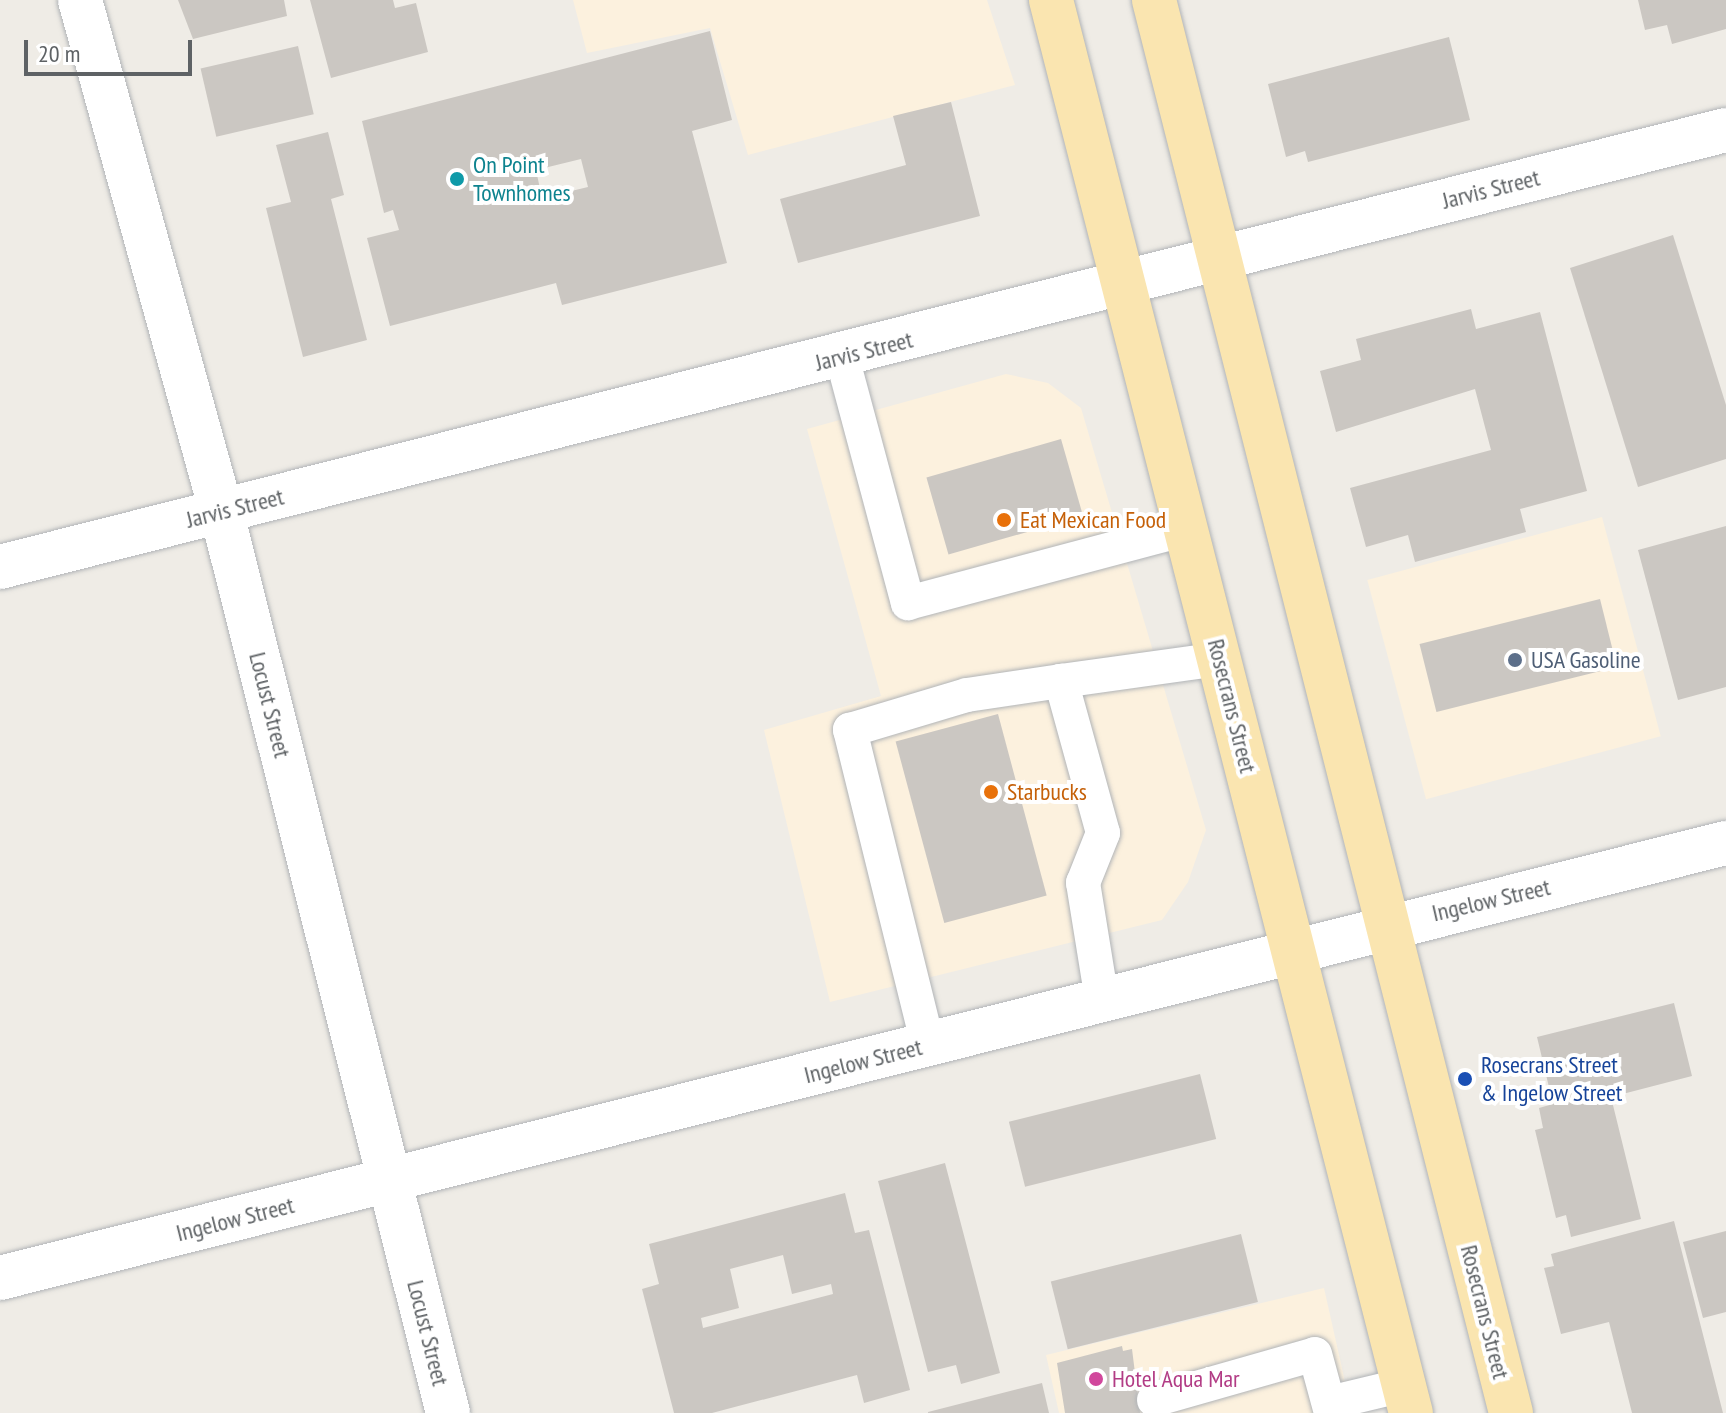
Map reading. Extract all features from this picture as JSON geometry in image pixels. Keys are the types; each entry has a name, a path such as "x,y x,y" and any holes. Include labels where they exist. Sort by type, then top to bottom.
{"main road":[{"name":"Rosecrans Street","path":"1051,0 1407,1399"},
{"name":"Rosecrans Street","path":"1154,0 1511,1413"}],"street":[{"name":"Locust Street","path":"80,0 221,510 448,1413"},
{"name":"Jarvis Street","path":"0,567 842,357 1221,257 1726,130"},
{"name":"Ingelow Street","path":"0,1278 928,1045 1386,924 1726,843"}],"lane":[{"path":"842,357 908,603 1186,529"},
{"path":"928,1045 850,730 967,695 1220,659"},
{"path":"1061,681 1103,833 1083,883 1102,1000"},
{"path":"1154,1400 1315,1354 1330,1408 1407,1399"}],"shaded area":[{"path":"573,0 987,0 1015,85 748,155 710,28 587,53"},
{"path":"1006,374 1048,383 1081,408 1206,830 1188,882 1162,920 830,1002 764,730 881,696 807,429"},
{"name":"USA Gasoline","path":"1602,517 1661,736 1426,799 1367,580"},
{"path":"1324,1288 1352,1413 1059,1413 1046,1355"}],"building":[{"path":"178,0 284,0 287,16 193,39"},
{"path":"310,0 393,0 395,8 416,3 428,52 331,78"},
{"path":"1638,0 1726,0 1726,29 1672,44 1667,25 1645,30"},
{"name":"On Point Townhomes","path":"710,31 732,120 692,131 727,263 562,305 556,283 390,326 367,238 399,230 393,210 384,213 362,121","holes":["581,159 588,187 542,198 536,170"]},
{"path":"1449,37 1470,120 1308,162 1305,151 1286,157 1268,84"},
{"path":"298,46 314,114 216,137 201,68"},
{"path":"951,102 980,216 798,263 780,199 906,165 893,116"},
{"path":"328,132 344,195 331,199 367,340 303,357 266,208 291,202 276,145"},
{"path":"1673,235 1726,405 1726,459 1638,487 1570,268"},
{"path":"1471,309 1476,329 1540,312 1587,491 1520,509 1526,532 1415,562 1408,535 1366,547 1350,488 1491,450 1475,389 1336,432 1320,371 1361,360 1356,339"},
{"path":"1061,439 1083,516 948,554 926,478"},
{"path":"1726,526 1726,687 1678,700 1638,550"},
{"path":"1600,599 1617,667 1436,712 1420,644"},
{"path":"998,714 1047,896 944,923 896,741"},
{"path":"1674,1003 1692,1076 1611,1097 1641,1219 1571,1237 1566,1215 1556,1218 1535,1130 1543,1128 1539,1108 1553,1104 1537,1037"},
{"path":"1200,1074 1216,1139 1025,1187 1009,1122"},
{"path":"945,1163 1000,1373 961,1384 956,1365 928,1372 878,1181"},
{"path":"845,1193 855,1233 869,1230 910,1390 864,1403 857,1375 712,1413 674,1413 642,1289 659,1284 649,1244","holes":["783,1255 792,1294 831,1284 833,1294 703,1328 701,1318 739,1308 730,1269"]},
{"path":"1674,1221 1723,1413 1632,1413 1609,1322 1561,1334 1544,1268 1554,1266 1551,1254"},
{"path":"1726,1231 1726,1312 1703,1318 1683,1242"},
{"path":"1241,1234 1258,1302 1068,1349 1051,1281"},
{"name":"Hotel Aqua Mar","path":"1122,1346 1123,1351 1132,1349 1140,1413 1065,1413 1057,1363"},
{"path":"1042,1383 1049,1413 928,1413 928,1412"}],"place":[{"name":"On Point Townhomes","path":"457,179"},
{"name":"Eat Mexican Food","path":"1004,520"},
{"name":"USA Gasoline","path":"1515,660"},
{"name":"Starbucks","path":"991,792"},
{"name":"Rosecrans Street & Ingelow Street","path":"1465,1079"},
{"name":"Hotel Aqua Mar","path":"1096,1379"}]}
